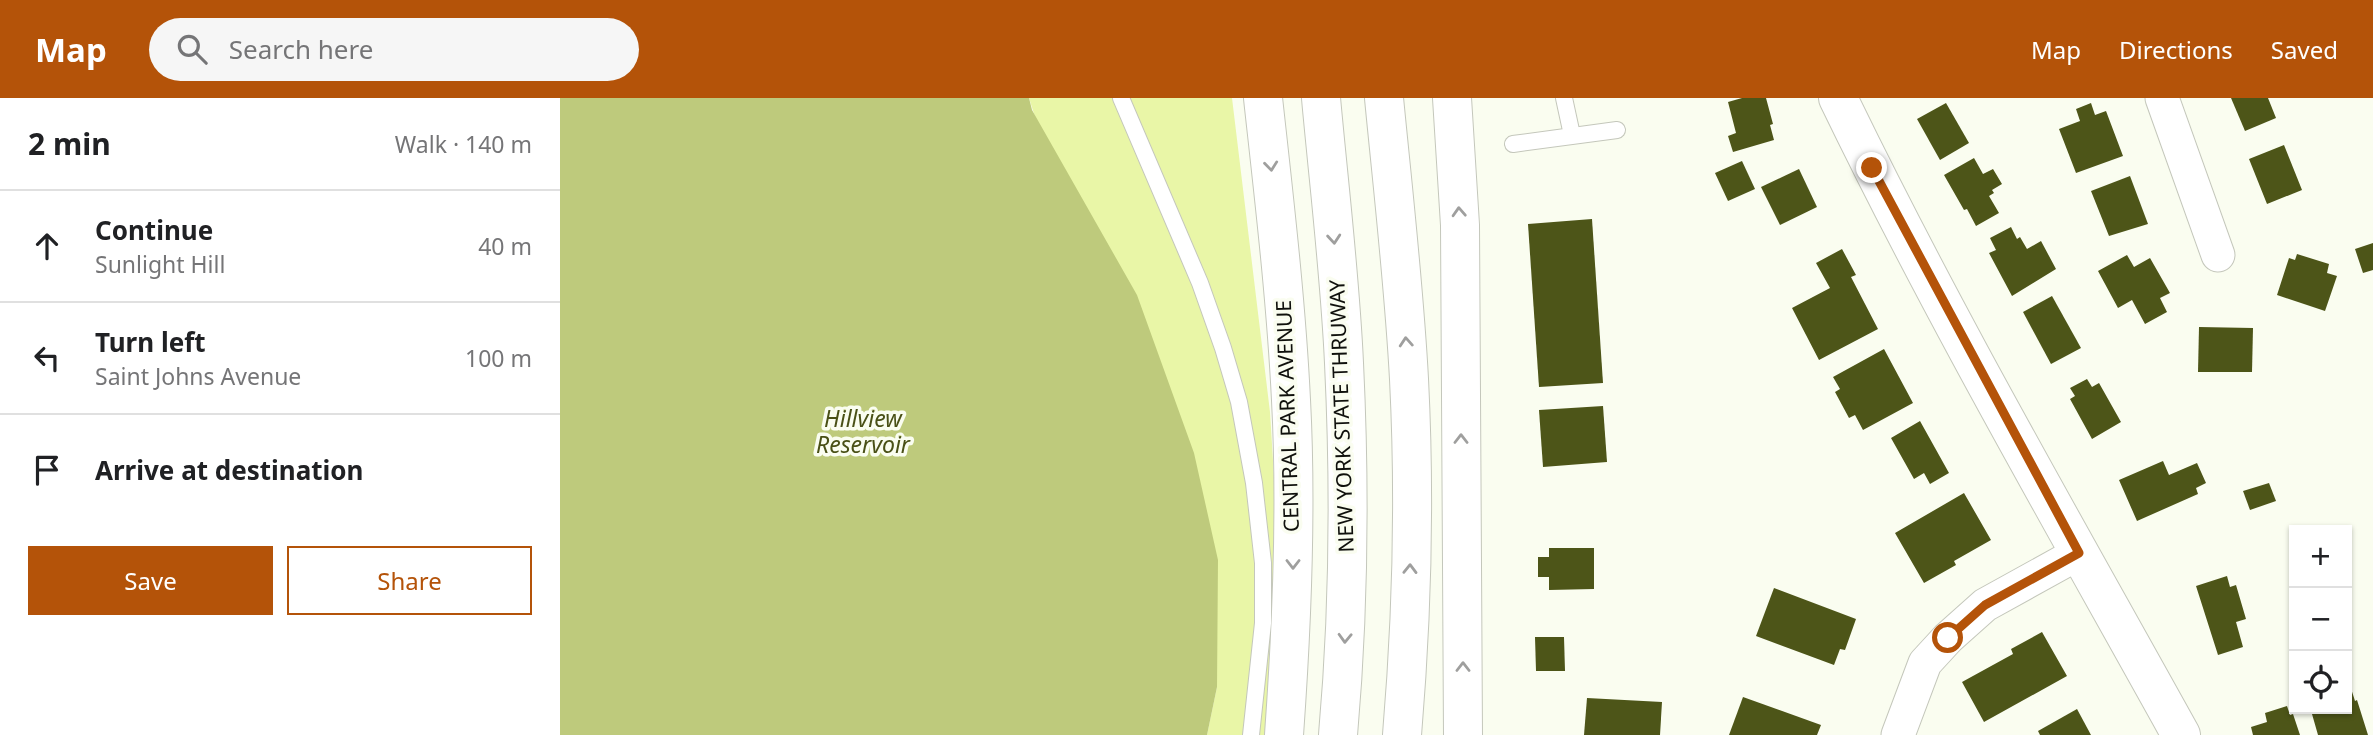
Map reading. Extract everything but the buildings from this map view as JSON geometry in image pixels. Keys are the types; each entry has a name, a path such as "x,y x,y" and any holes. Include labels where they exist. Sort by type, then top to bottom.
{"main road":[{"name":"CENTRAL PARK AVENUE","path":"1263,98 1280,250 1292,402 1293,615 1284,735"},
{"name":"NEW YORK STATE THRUWAY","path":"1321,98 1344,360 1348,466 1346,620 1338,735"},
{"path":"1384,98 1409,380 1410,591 1402,735"},
{"path":"1452,98 1460,225 1463,735"},
{"path":"1838,98 1904,231 2181,735"}],"street":[{"path":"2162,98 2218,255"},
{"path":"1898,735 1925,663 1948,638 1985,605 2079,553"}],"lane":[{"path":"1121,98 1200,284 1239,402 1254,483 1263,563 1263,623 1251,735"},
{"path":"1563,98 1572,135"},
{"path":"1513,144 1617,130"}],"shaded area":[{"path":"1029,98 1232,98 1270,412 1282,606 1266,735 1207,735 1217,687"}],"water":[{"name":"Hillview Reservoir","path":"560,98 1029,98 1032,110 1137,295 1194,453 1218,560 1217,687 1207,735 560,735"}],"route":[{"path":"1872,168 2079,553 1985,605 1948,638"}]}
